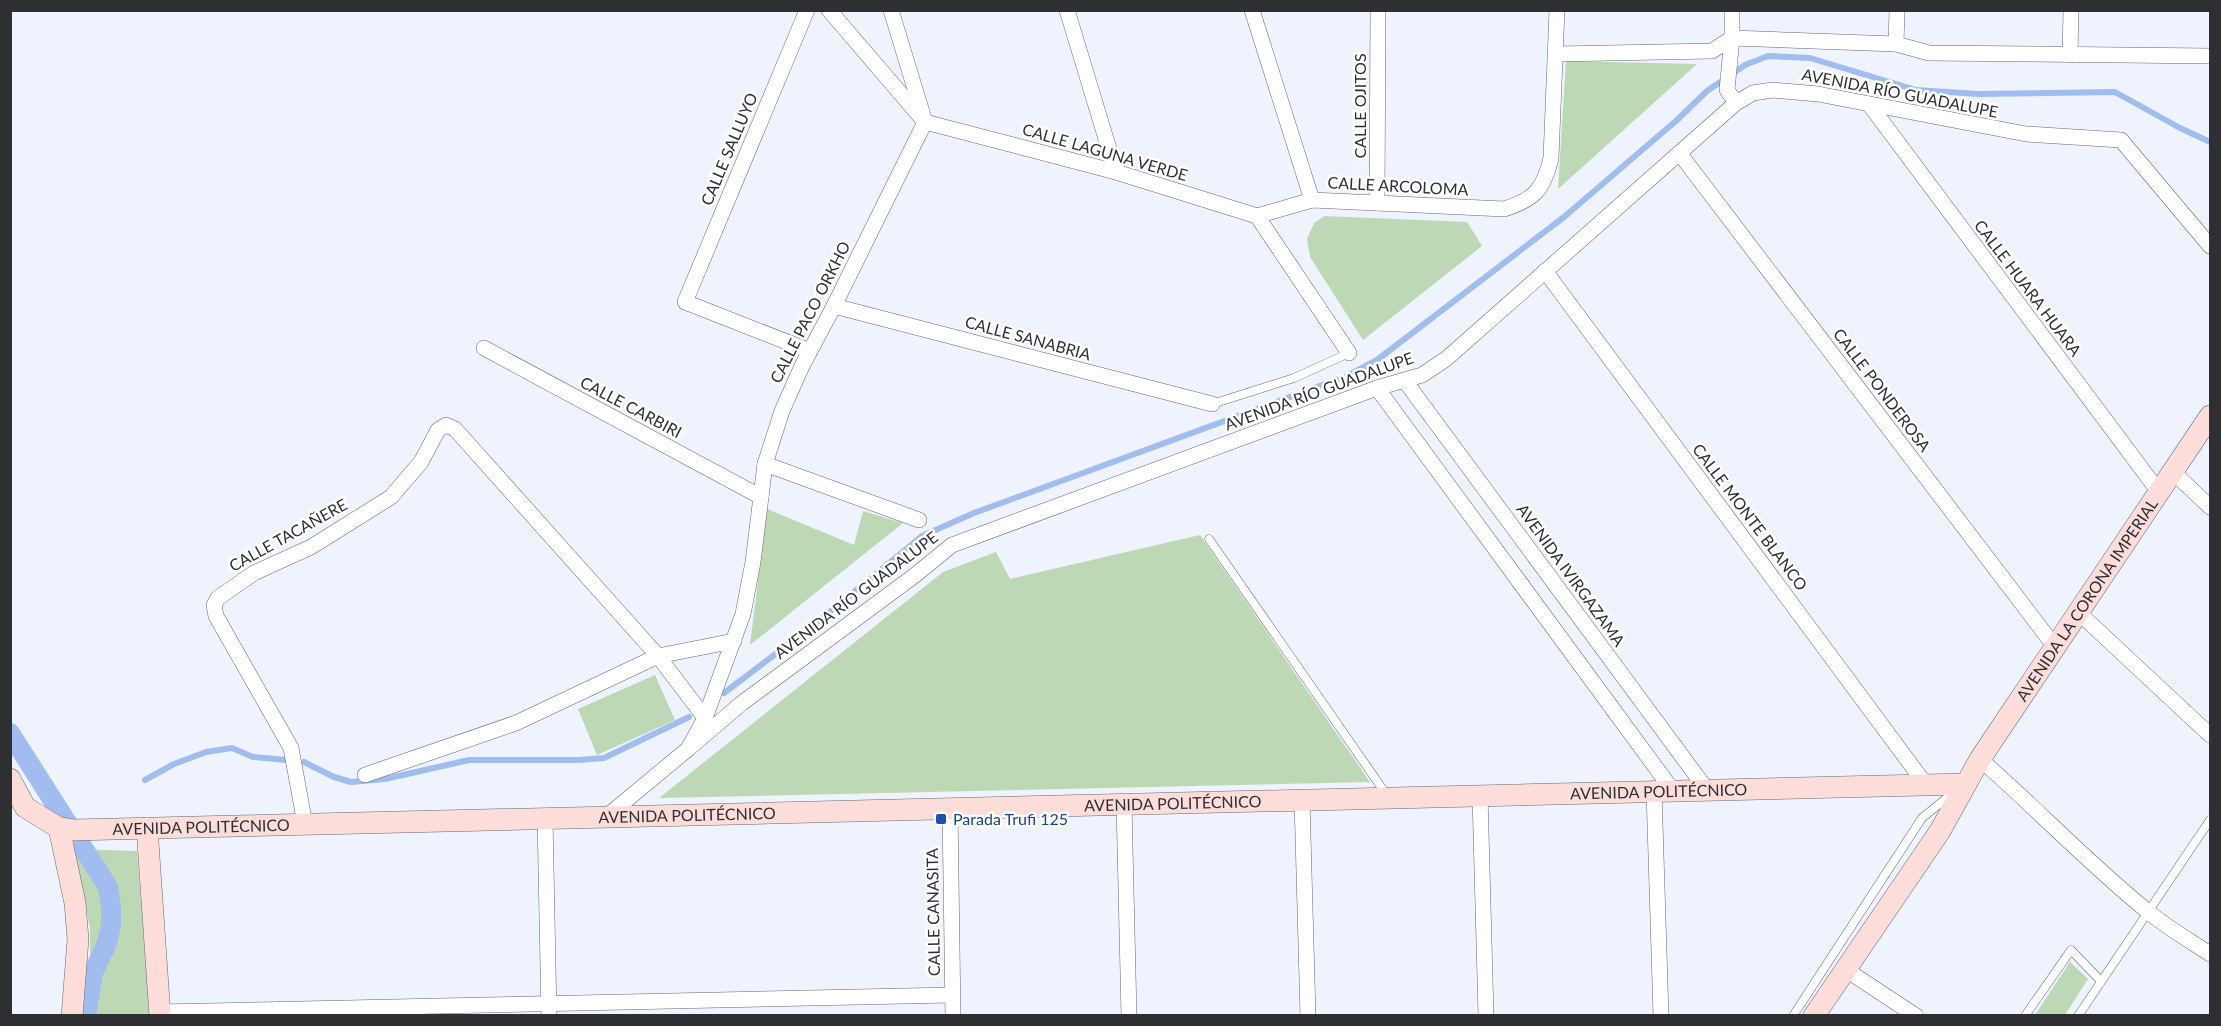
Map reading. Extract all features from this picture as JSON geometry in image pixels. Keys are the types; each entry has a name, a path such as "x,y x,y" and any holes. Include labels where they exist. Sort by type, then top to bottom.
{"street":[{"name":"CALLE SALLUYO","path":"807,10 685,302 810,351"},
{"path":"829,10 925,122"},
{"path":"891,10 925,122"},
{"path":"1067,10 1116,172"},
{"path":"1252,10 1312,200"},
{"name":"CALLE OJITOS","path":"1377,203 1378,10"},
{"path":"1557,10 1557,54 1712,51 1732,38"},
{"path":"1731,97 1729,64 1732,10"},
{"path":"1896,44 1897,10"},
{"path":"2070,55 2071,10"},
{"name":"AVENIDA RÍO GUADALUPE","path":"1732,38 1896,44 1929,53 2211,56"},
{"name":"CALLE ARCOLOMA","path":"1257,216 1312,200 1504,209 1522,204 1536,194 1547,177 1551,158 1557,54"},
{"name":"AVENIDA RÍO GUADALUPE","path":"606,817 742,703 914,576 952,545 1377,388 1422,375 1446,359 1680,154 1731,97 1789,90 2026,134 2121,140 2211,246"},
{"name":"CALLE HUARA HUARA","path":"1869,104 2159,492"},
{"name":"CALLE LAGUNA VERDE","path":"925,122 1116,172 1257,216"},
{"name":"CALLE PACO ORKHO","path":"688,749 705,718 743,614 753,562 765,464 782,411 925,122"},
{"name":"CALLE PONDEROSA","path":"1680,154 2055,647"},
{"path":"1257,216 1349,353"},
{"name":"CALLE MONTE BLANCO","path":"1545,271 1926,785"},
{"name":"CALLE SANABRIA","path":"834,306 1212,404"},
{"name":"CALLE CARBIRI","path":"484,348 761,497"},
{"name":"AVENIDA IVIRGAZAMA","path":"1405,381 1707,790"},
{"path":"1377,388 1663,791 1661,1016"},
{"name":"AVENIDA LA CORONA IMPERIAL","path":"1814,1016 1940,831 1980,759 2211,416"},
{"name":"CALLE TACAÑERE","path":"305,824 291,748 216,616 214,605 218,598 254,573 311,547 392,497 421,462 438,430 446,425 455,429 658,656 705,718"},
{"path":"765,464 919,520"},
{"path":"2173,472 2211,507"},
{"path":"2078,612 2211,735"},
{"path":"365,775 516,723 658,656 734,641"},
{"path":"1980,759 2021,795 2097,869 2148,912 2211,954"},
{"path":"10,779 18,811 59,828 75,903 78,939 72,1016"},
{"name":"AVENIDA POLITÉCNICO","path":"59,828 147,828 1965,784"},
{"path":"1480,795 1486,1016"},
{"path":"1302,800 1308,1016"},
{"path":"1124,804 1129,1016"},
{"name":"CALLE CANASITA","path":"950,808 953,1016"},
{"path":"545,818 549,1010"},
{"path":"147,828 160,1014 549,1010 952,995"},
{"path":"1845,969 1916,1016"}],"lane":[{"name":"AVENIDA RÍO GUADALUPE","path":"1212,404 1294,378 1349,353"},
{"path":"1209,539 1389,798"},
{"name":"AVENIDA LA CORONA IMPERIAL","path":"1793,1016 1922,818 1965,784"},
{"path":"2078,1016 2211,820"},
{"path":"2025,1016 2071,950 2101,981"}],"green space":[{"path":"1566,61 1697,64 1558,189"},
{"path":"1324,216 1467,222 1482,246 1363,340 1310,257 1307,239 1314,223"},
{"path":"767,509 854,545 863,511 903,523 750,645"},
{"path":"1200,535 1370,782 659,798 943,572 996,552 1010,579"},
{"path":"655,675 675,720 597,755 578,709"},
{"path":"74,849 137,851 150,1015 79,1015 90,955 90,928"},
{"path":"2070,962 2088,979 2065,1015 2035,1015"}],"waterway":[{"path":"724,693 815,624 922,536 974,513 1347,376 1377,360 1564,217 1677,120 1707,91 1745,65 1768,56 1810,58 1916,90 1979,94 2115,92 2210,142"},
{"path":"304,762 334,777 351,782 385,779 469,760 604,758 689,717"},
{"path":"10,733 108,887 111,925 107,943 93,973 86,1016"},
{"path":"145,780 174,764 206,752 232,748 253,757 286,760"}],"place":[{"name":"Parada Trufi 125","path":"941,819"}]}
